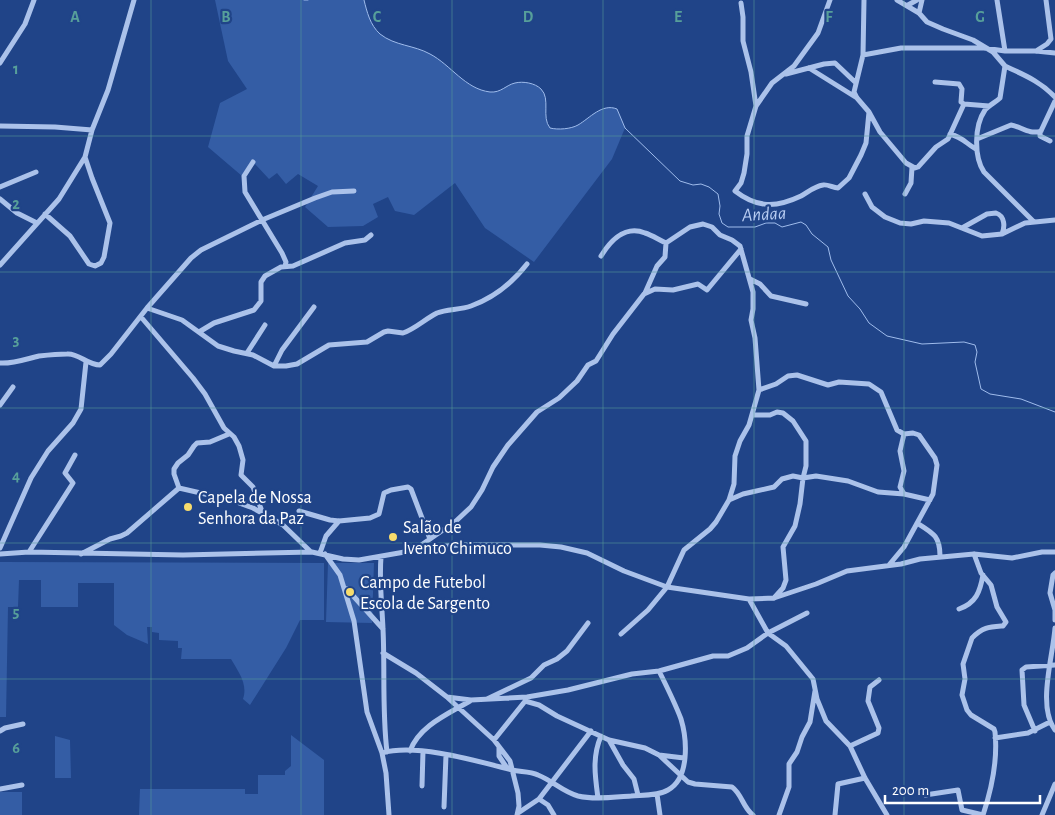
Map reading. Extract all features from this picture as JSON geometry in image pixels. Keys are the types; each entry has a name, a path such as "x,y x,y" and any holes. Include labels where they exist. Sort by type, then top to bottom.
{"street":[{"path":"0,63 25,24 34,0"},
{"path":"0,265 59,199 85,157 92,130 108,90 134,0"},
{"path":"735,0 743,2 743,41 751,72 756,106"},
{"path":"830,0 818,33 794,66 772,83 756,106 746,136 747,154 744,173 741,183 735,191 756,204 788,202 820,186 826,185 838,188 842,186 849,178 866,143 869,112"},
{"path":"864,0 863,55 854,92 869,112 880,132 906,163 918,168 936,147 948,139 964,104"},
{"path":"897,0 919,13 927,22 973,40 993,52 1005,66 1037,81 1055,99 1040,136 1050,141"},
{"path":"908,5 917,0"},
{"path":"919,13 922,0"},
{"path":"997,0 1005,51"},
{"path":"1036,51 1047,44 1051,36 1046,0"},
{"path":"962,37 962,48"},
{"path":"1047,44 1053,53"},
{"path":"863,55 901,48 984,48 1053,53"},
{"path":"783,75 835,63 855,82"},
{"path":"1005,66 1000,98 989,106 981,118 976,149 980,166 984,172 1034,222"},
{"path":"809,68 847,94 857,98"},
{"path":"934,82 954,82 961,86 961,102 964,104"},
{"path":"964,104 989,106"},
{"path":"977,139 1011,125 1028,132 1035,133 1041,131"},
{"path":"0,126 92,130"},
{"path":"950,134 964,139 970,146 976,149"},
{"path":"45,214 70,236 89,264 96,266 101,263 104,257 110,223 85,157"},
{"path":"253,162 246,171 243,183 245,192 285,258 285,266"},
{"path":"905,194 911,183 912,167"},
{"path":"0,187 36,172"},
{"path":"0,363 7,364 41,356 67,354 75,355 95,365 100,365 191,258 202,250 262,220 332,192 354,191"},
{"path":"865,194 872,207 885,217 900,223 911,224 924,221 938,221 949,223 982,236 1002,234 1025,223 1055,220"},
{"path":"0,199 17,213 37,223"},
{"path":"962,228 987,214 996,213 1002,218 1004,224 1002,234"},
{"path":"620,634 648,610 667,587 684,550 710,529 729,500 734,484 735,456 740,441 749,425 759,390 755,338 751,320 754,300 741,249 712,226 702,224 690,227 666,243"},
{"path":"601,256 616,237 632,230 644,232 666,243"},
{"path":"199,332 214,323 254,310 261,301 263,278 281,267 293,266 345,243 362,241 371,235"},
{"path":"414,550 456,521 471,507 482,490 489,473 508,445 538,412 578,381 588,365 596,361 644,294 657,266 665,257 666,243"},
{"path":"644,294 655,289 673,290 698,284 708,290 741,249"},
{"path":"147,308 182,320 218,346 247,353 274,366 286,366 297,364 329,345 367,342 388,331 403,333 442,311 471,306 488,298 502,288 518,276 527,264"},
{"path":"750,279 760,284 771,296 806,304"},
{"path":"274,366 282,350 314,307"},
{"path":"141,316 193,378 229,434 239,446 243,456 241,475 253,487 263,514"},
{"path":"247,353 264,324"},
{"path":"0,548 31,478 48,450 73,423 81,409 86,362"},
{"path":"759,390 776,384 788,376 797,375 828,385 839,382 869,384 881,392 897,430 904,434 913,433 919,435 934,458 937,472 933,494 904,547 889,565"},
{"path":"0,405 13,387"},
{"path":"752,414 770,415 781,412 793,421 806,441 806,466 802,478 795,526 783,547 786,580 783,588 774,598"},
{"path":"179,488 174,474 174,469 178,463 188,456 197,443 210,442 229,434"},
{"path":"904,434 900,451 904,471 900,487 904,494"},
{"path":"29,552 73,483 65,473 75,455"},
{"path":"729,500 743,494 774,487 782,479 793,476 802,478 816,476 848,480 878,492 904,494 930,500"},
{"path":"299,511 330,520 376,516 381,511 384,493 408,487 411,489 430,539"},
{"path":"179,488 231,500 253,508 283,525 312,552"},
{"path":"81,554 126,533 179,488"},
{"path":"322,554 326,536 339,520"},
{"path":"917,523 936,537 940,545 940,556"},
{"path":"0,554 29,552 183,555 312,552 342,559 359,560 458,544 561,547 587,553 624,571 667,587 749,600 774,598 847,571 940,556 974,554 1008,558 1042,552 1055,552"},
{"path":"322,554 340,575 345,588 354,621 367,712 384,752"},
{"path":"925,795 958,790 962,810 983,815 995,771 996,738 994,729 971,715 962,695 965,679 964,664 972,638 985,628 1003,626 1006,622 996,606 991,585 983,575 974,554"},
{"path":"381,557 384,752 389,815"},
{"path":"1055,573 1050,593 1055,620"},
{"path":"959,609 968,606 978,595 983,575"},
{"path":"345,588 383,630"},
{"path":"749,600 768,633 790,650 813,679 826,721 850,746 865,778 887,815"},
{"path":"447,697 471,700 526,699 632,674 660,671 713,656 728,656 746,648 768,633 807,613"},
{"path":"482,700 531,678 544,665 567,652 588,623"},
{"path":"1055,628 1053,664 1046,708 1050,722 1055,730"},
{"path":"383,653 416,673 447,697 499,746 510,762 513,771 518,793 517,814"},
{"path":"1035,731 1024,705 1022,670 1026,667 1053,664"},
{"path":"384,752 423,751 507,768 513,771 526,771 538,775 567,793 581,797 598,798 657,794 673,787 680,776 684,758 684,732 660,671"},
{"path":"850,746 874,736 879,731 868,697 870,687 879,680"},
{"path":"779,815 789,787 789,764 797,752 810,722 816,691"},
{"path":"526,699 608,740 637,745 659,755 684,758"},
{"path":"494,740 526,699"},
{"path":"410,751 418,735 471,700"},
{"path":"996,738 1035,731 1050,722"},
{"path":"0,731 23,724"},
{"path":"517,814 539,799 590,731"},
{"path":"598,798 595,762 596,748 602,736"},
{"path":"608,740 634,779 638,795"},
{"path":"499,746 499,756 507,768"},
{"path":"422,786 423,751"},
{"path":"444,807 446,755"},
{"path":"659,755 680,776 695,784 732,787 753,815"},
{"path":"835,815 838,784 865,778"},
{"path":"1042,815 1055,784"},
{"path":"0,789 22,785"},
{"path":"657,794 660,815"},
{"path":"539,799 548,805 554,815"}],"shaded area":[{"path":"215,0 364,0 371,22 385,38 435,56 464,81 480,90 497,91 518,82 536,85 544,93 546,119 550,128 564,129 575,126 596,112 612,108 617,109 625,128 612,159 534,262 485,228 455,183 414,215 395,211 388,197 373,204 378,217 363,226 328,227 305,207 318,186 298,174 286,184 277,173 269,179 255,164 242,176 208,147 220,103 247,89 228,61"},
{"path":"0,562 324,563 324,620 300,620 286,648 250,705 243,699 244,683 231,659 181,659 182,648 178,648 178,641 159,640 159,633 152,632 152,627 147,627 148,644 127,635 114,625 114,583 78,583 78,607 41,607 41,580 19,580 18,607 8,607 6,717 0,717"},
{"name":"Campo de Futebol Escola de Sargento","path":"328,563 374,563 372,623 326,622"},
{"path":"291,735 324,760 324,815 139,815 140,789 245,789 245,794 258,794 258,775 285,775 285,771 291,766"},
{"path":"55,736 70,740 71,778 55,778"},
{"path":"0,792 22,792 22,815 0,815"}],"waterway":[{"name":"Andaa","path":"364,0 371,22 380,34 392,41 430,54 466,82 481,90 497,91 518,82 536,85 544,93 546,119 550,128 572,127 596,112 606,108 617,109 625,128 680,181 693,185 701,184 718,194 719,214 722,223 728,227 755,227 766,223 775,223 782,227 801,222 828,247 831,260 848,296 869,323 887,336 922,344 964,342 975,345 977,352 975,362 981,389 990,394 1021,399 1055,412"}],"place":[{"name":"Capela de Nossa Senhora da Paz","path":"188,507"},
{"name":"Salão de Ivento Chimuco","path":"393,537"},
{"name":"Campo de Futebol Escola de Sargento","path":"350,592"}]}
